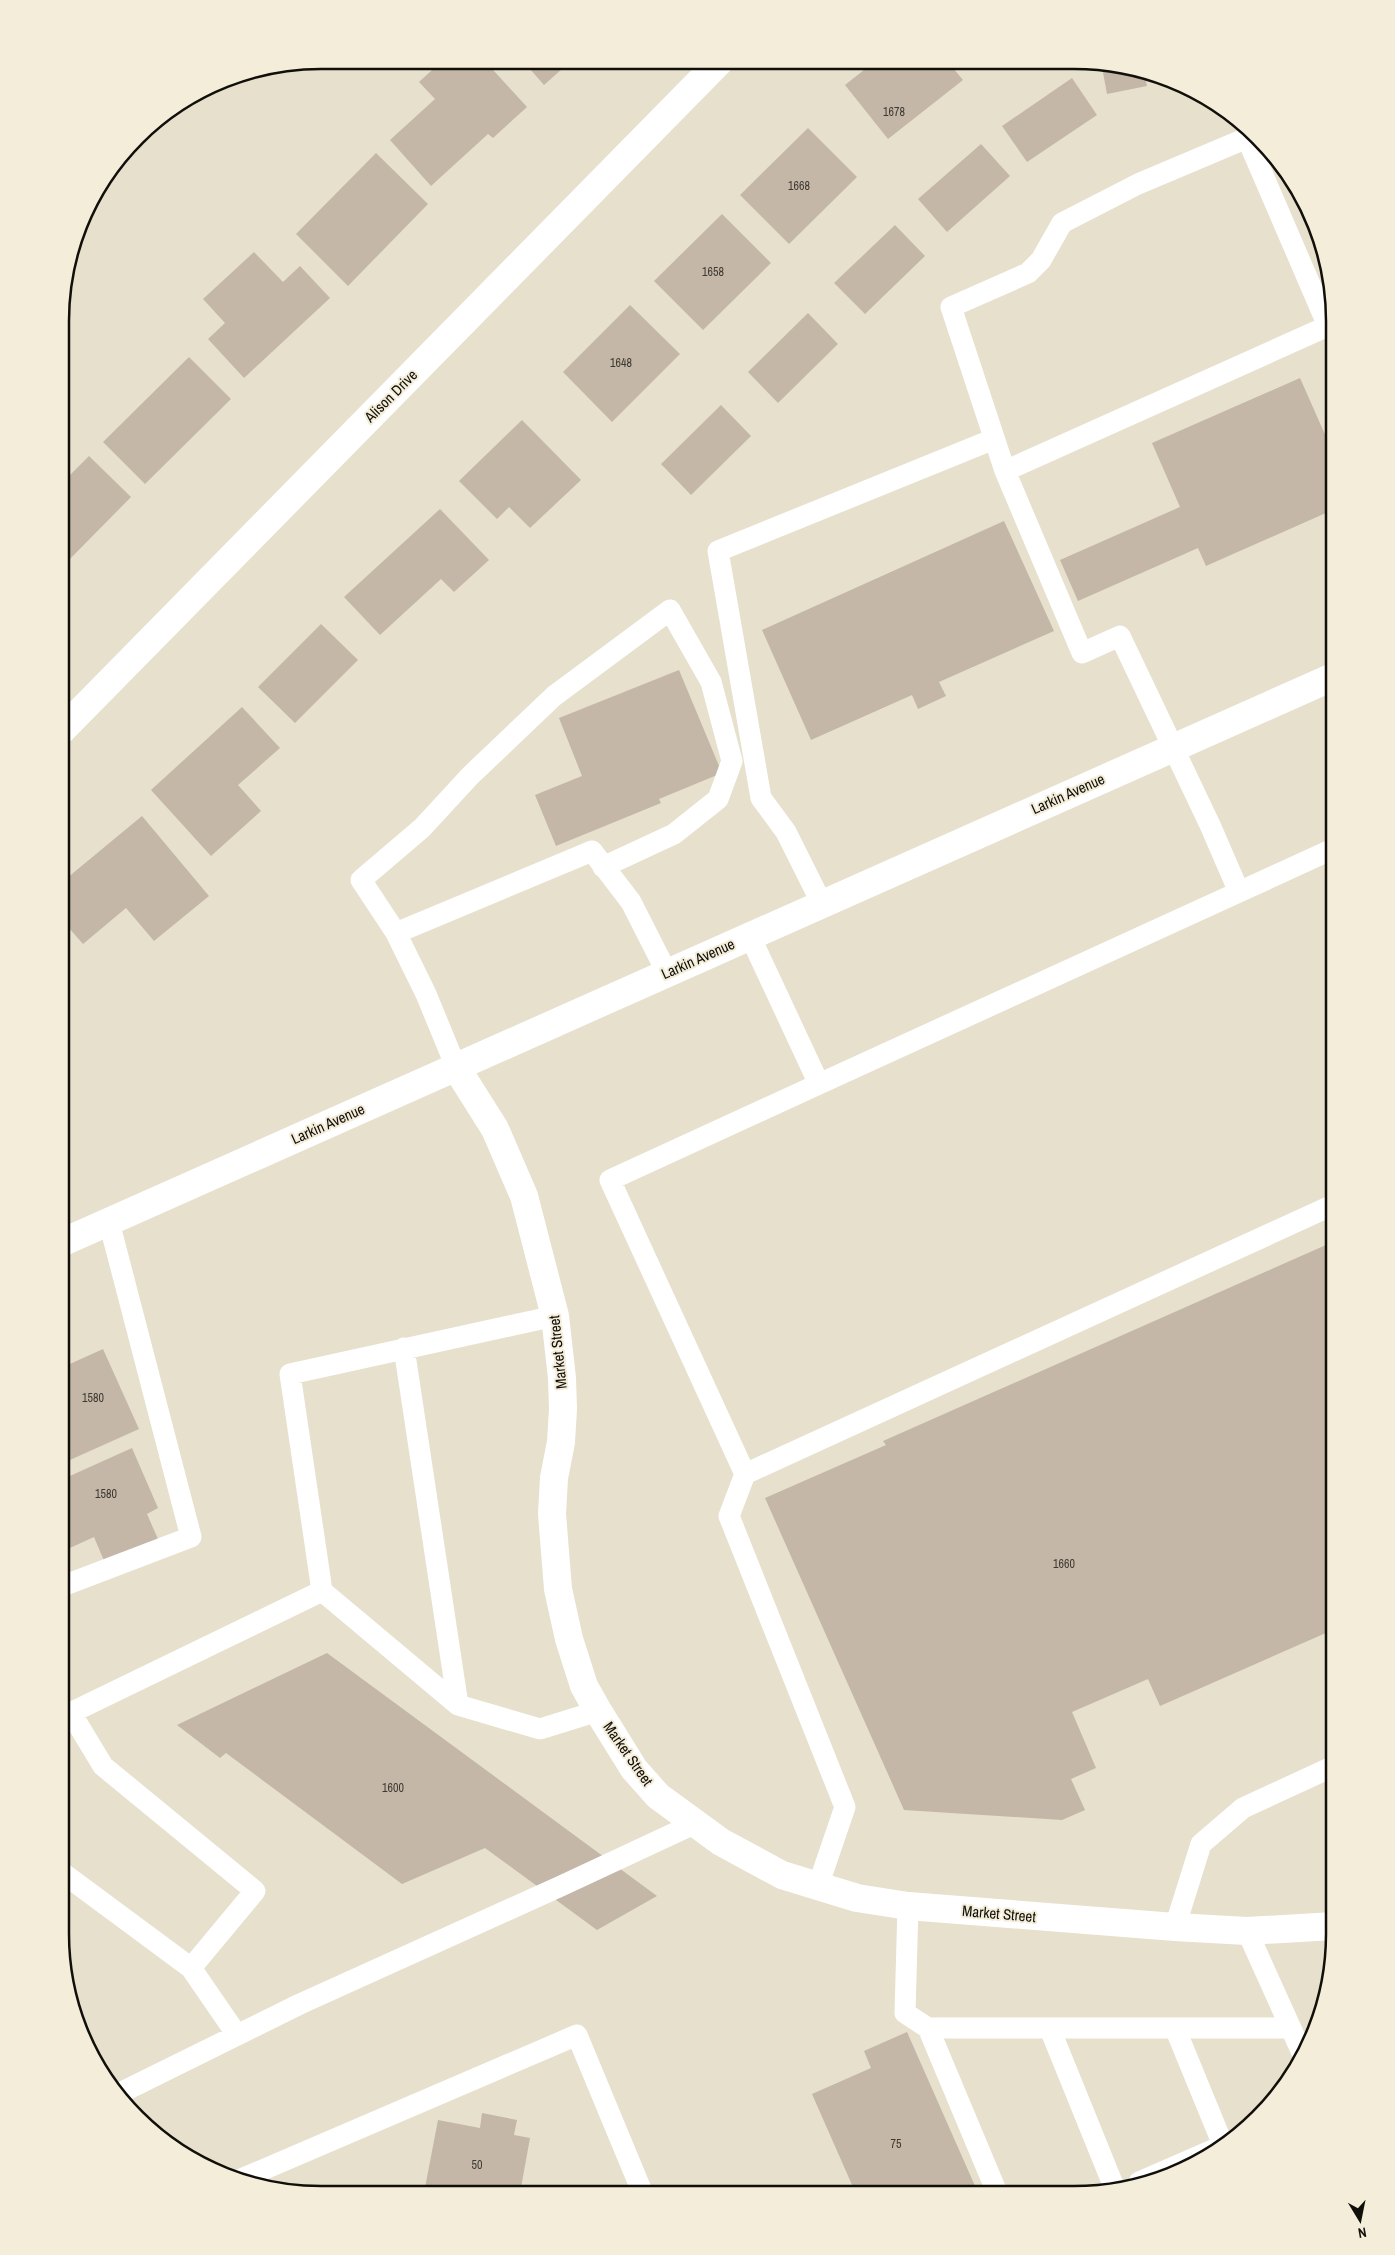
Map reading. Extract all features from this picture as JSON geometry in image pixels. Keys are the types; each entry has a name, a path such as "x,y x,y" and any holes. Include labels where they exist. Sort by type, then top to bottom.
{"street":[{"name":"Alison Drive","path":"69,723 712,69"},
{"name":"Larkin Avenue","path":"69,1240 1326,680"},
{"name":"Market Street","path":"456,1067 495,1129 524,1196 555,1316 562,1378 563,1409 561,1442 554,1478 552,1514 558,1589 569,1639 584,1686 598,1711 634,1769 658,1796 720,1842 782,1875 857,1898 908,1906 1175,1927 1247,1930 1326,1926"}],"lane":[{"path":"1239,892 1210,825 1120,636 1082,653 1005,471 951,307 1028,273 1041,260 1062,223 1138,184 1249,138"},
{"path":"1253,142 1326,312"},
{"path":"1005,471 1326,326"},
{"path":"822,904 786,832 761,798 718,551 994,439"},
{"path":"396,933 597,859 674,834 718,799 732,760 710,682 670,610 554,696 470,776 422,828 361,880 396,933 426,994 456,1067"},
{"path":"745,1474 610,1180 1326,852"},
{"path":"597,859 631,902 667,973"},
{"path":"750,936 819,1084"},
{"path":"818,1886 845,1807 729,1516 745,1474 1326,1208"},
{"path":"69,1584 191,1537 109,1222"},
{"path":"555,1316 290,1374 322,1591 458,1705 540,1729 598,1711"},
{"path":"404,1348 458,1705"},
{"path":"69,1714 322,1591"},
{"path":"69,1719 103,1766 254,1891 191,1968"},
{"path":"1175,1927 1200,1844 1243,1808 1326,1770"},
{"path":"124,2091 300,2004 562,1886 696,1823"},
{"path":"69,1878 191,1968 238,2035"},
{"path":"908,1906 905,2013 928,2028 1291,2028"},
{"path":"1247,1930 1299,2047"},
{"path":"928,2028 994,2186"},
{"path":"1175,2028 1225,2136"},
{"path":"1050,2029 1112,2183"},
{"path":"249,2176 577,2035 640,2186"}],"building":[{"path":"433,69 492,69 527,107 493,138 488,134 431,186 390,140 435,99 419,82"},
{"path":"530,69 562,69 544,85"},
{"path":"865,69 954,69 963,80 888,139 845,85"},
{"path":"1103,70 1145,79 1147,86 1107,94"},
{"path":"1072,78 1097,115 1027,162 1002,126"},
{"path":"808,128 857,177 789,244 740,195"},
{"path":"981,144 1010,176 947,232 918,199"},
{"path":"376,153 428,204 348,286 296,234"},
{"path":"722,214 771,263 703,330 654,281"},
{"path":"895,225 925,256 865,314 834,283"},
{"path":"254,252 283,282 300,266 330,298 244,378 208,339 225,323 203,299"},
{"path":"630,305 680,354 612,422 563,372"},
{"path":"808,313 838,344 778,403 748,372"},
{"path":"189,357 231,399 145,484 103,442"},
{"path":"1300,378 1326,437 1326,513 1206,566 1198,548 1078,601 1060,560 1180,507 1152,443"},
{"path":"721,405 751,436 691,495 661,464"},
{"path":"522,420 581,480 530,528 509,507 497,519 459,481"},
{"path":"89,456 131,497 69,560 69,476"},
{"path":"440,509 489,560 454,592 441,579 380,635 344,597"},
{"path":"1004,521 1054,631 939,682 946,696 918,709 912,695 811,740 762,630"},
{"path":"321,624 358,660 295,723 258,687"},
{"path":"679,670 722,773 659,799 661,803 556,846 535,795 582,776 559,718"},
{"path":"242,707 280,748 238,785 261,811 211,856 151,790"},
{"path":"142,816 209,896 154,941 126,908 83,944 69,928 69,876"},
{"path":"1326,1245 1326,1633 1160,1706 1148,1679 1072,1712 1096,1768 1071,1779 1085,1810 1062,1820 904,1810 765,1498 886,1445 883,1441"},
{"path":"103,1349 139,1429 69,1460 69,1364"},
{"path":"132,1448 158,1508 147,1514 158,1539 105,1563 94,1537 69,1548 69,1476"},
{"path":"327,1653 657,1896 597,1930 485,1848 402,1884 226,1753 220,1758 177,1725"},
{"path":"907,2032 975,2186 852,2186 812,2094 871,2068 864,2051"},
{"path":"482,2113 517,2120 514,2135 530,2138 521,2186 425,2186 438,2120 480,2128"}]}
